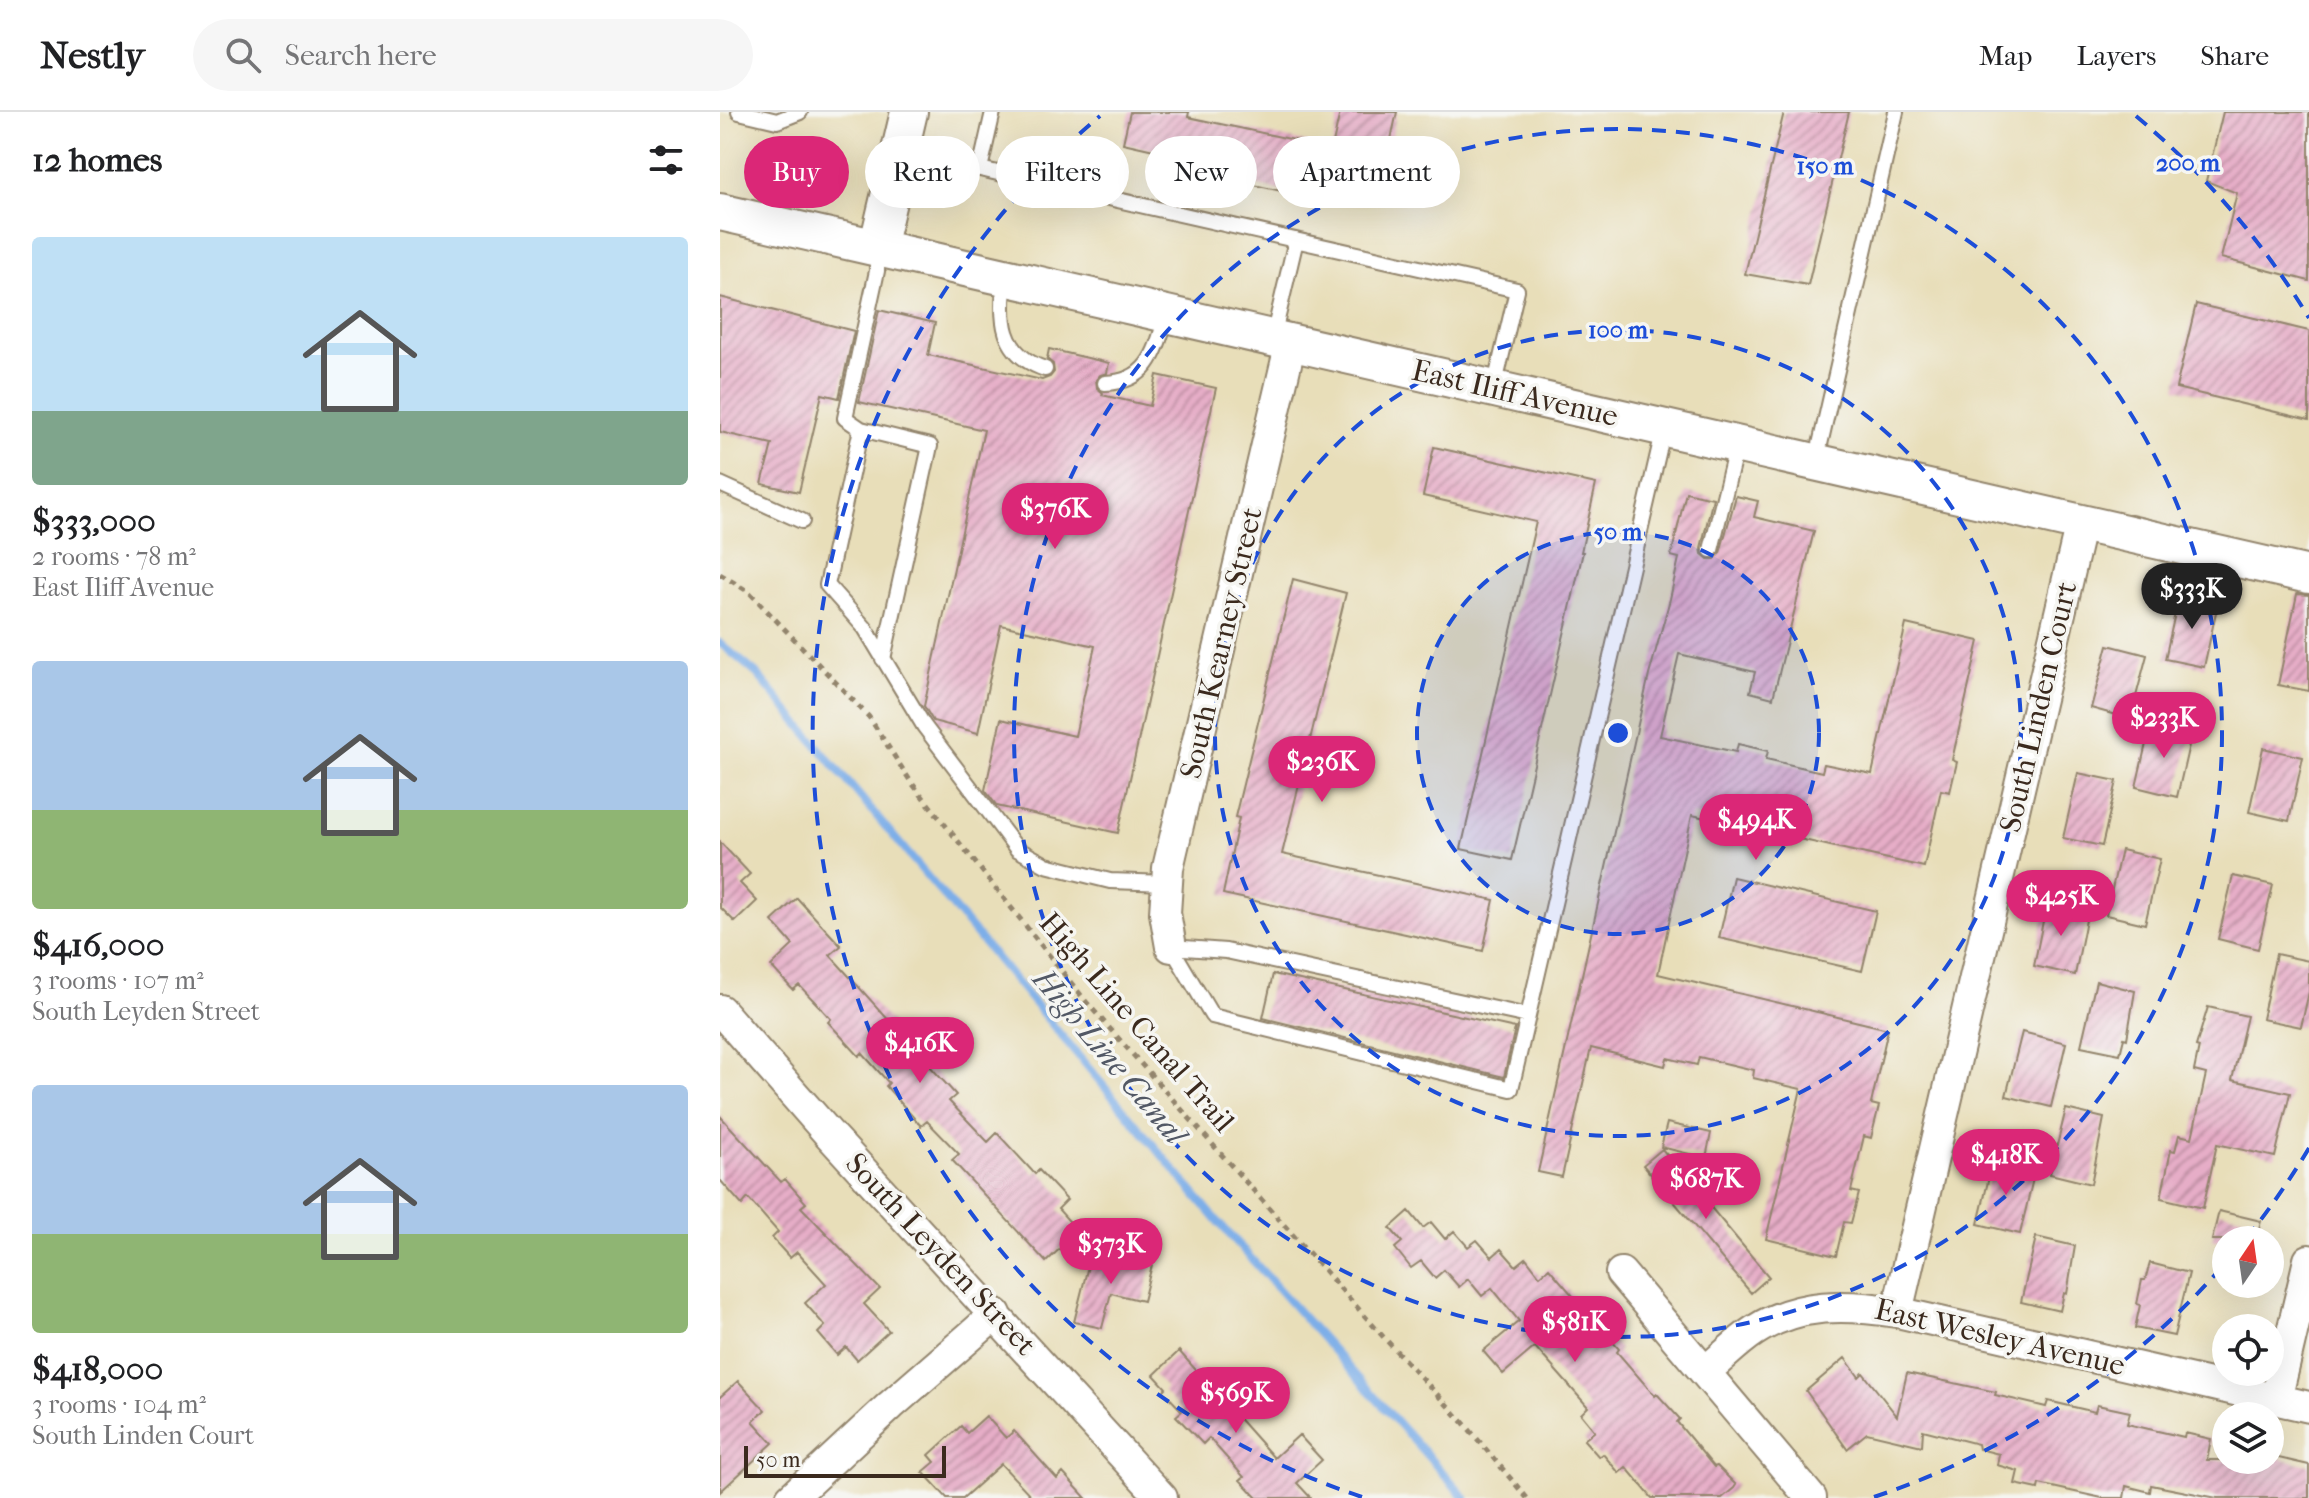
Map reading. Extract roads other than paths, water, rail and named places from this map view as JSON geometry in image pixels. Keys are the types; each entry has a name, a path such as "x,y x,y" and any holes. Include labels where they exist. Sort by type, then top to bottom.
{"street":[{"path":"877,248 909,112"},
{"name":"East Iliff Avenue","path":"720,212 2309,575"},
{"name":"South Kearney Street","path":"1171,947 1165,913 1168,868 1282,339"},
{"name":"South Linden Court","path":"1897,1312 2081,523"},
{"name":"South Leyden Street","path":"720,1010 828,1133 1162,1498"},
{"path":"2276,1400 2308,1265"},
{"path":"1621,1273 1811,1498"},
{"name":"East Wesley Avenue","path":"1706,1371 1753,1331 1818,1306 1858,1306 1897,1312 2309,1407"},
{"path":"791,1498 891,1405 996,1314"}],"lane":[{"path":"739,112 777,121 800,112"},
{"path":"993,112 980,169 1517,290 1494,388"},
{"path":"1816,462 1896,112"},
{"path":"1282,339 1296,240"},
{"path":"877,248 875,283 845,418 861,429 930,446 883,659"},
{"path":"1005,277 1001,308 1006,333 1017,353 1045,369"},
{"path":"1105,383 1122,382 1140,373 1154,356 1167,314"},
{"path":"1171,947 1212,1016 1511,1089 1664,427"},
{"path":"861,429 827,585 865,628 924,726 1017,849 1046,865 1110,881 1167,883"},
{"path":"1711,550 1737,444"},
{"path":"720,484 802,521"},
{"path":"1171,947 1226,951 1528,1016"}],"waterway":[{"name":"High Line Canal","path":"720,643 757,674 1214,1217 1465,1498"}]}
